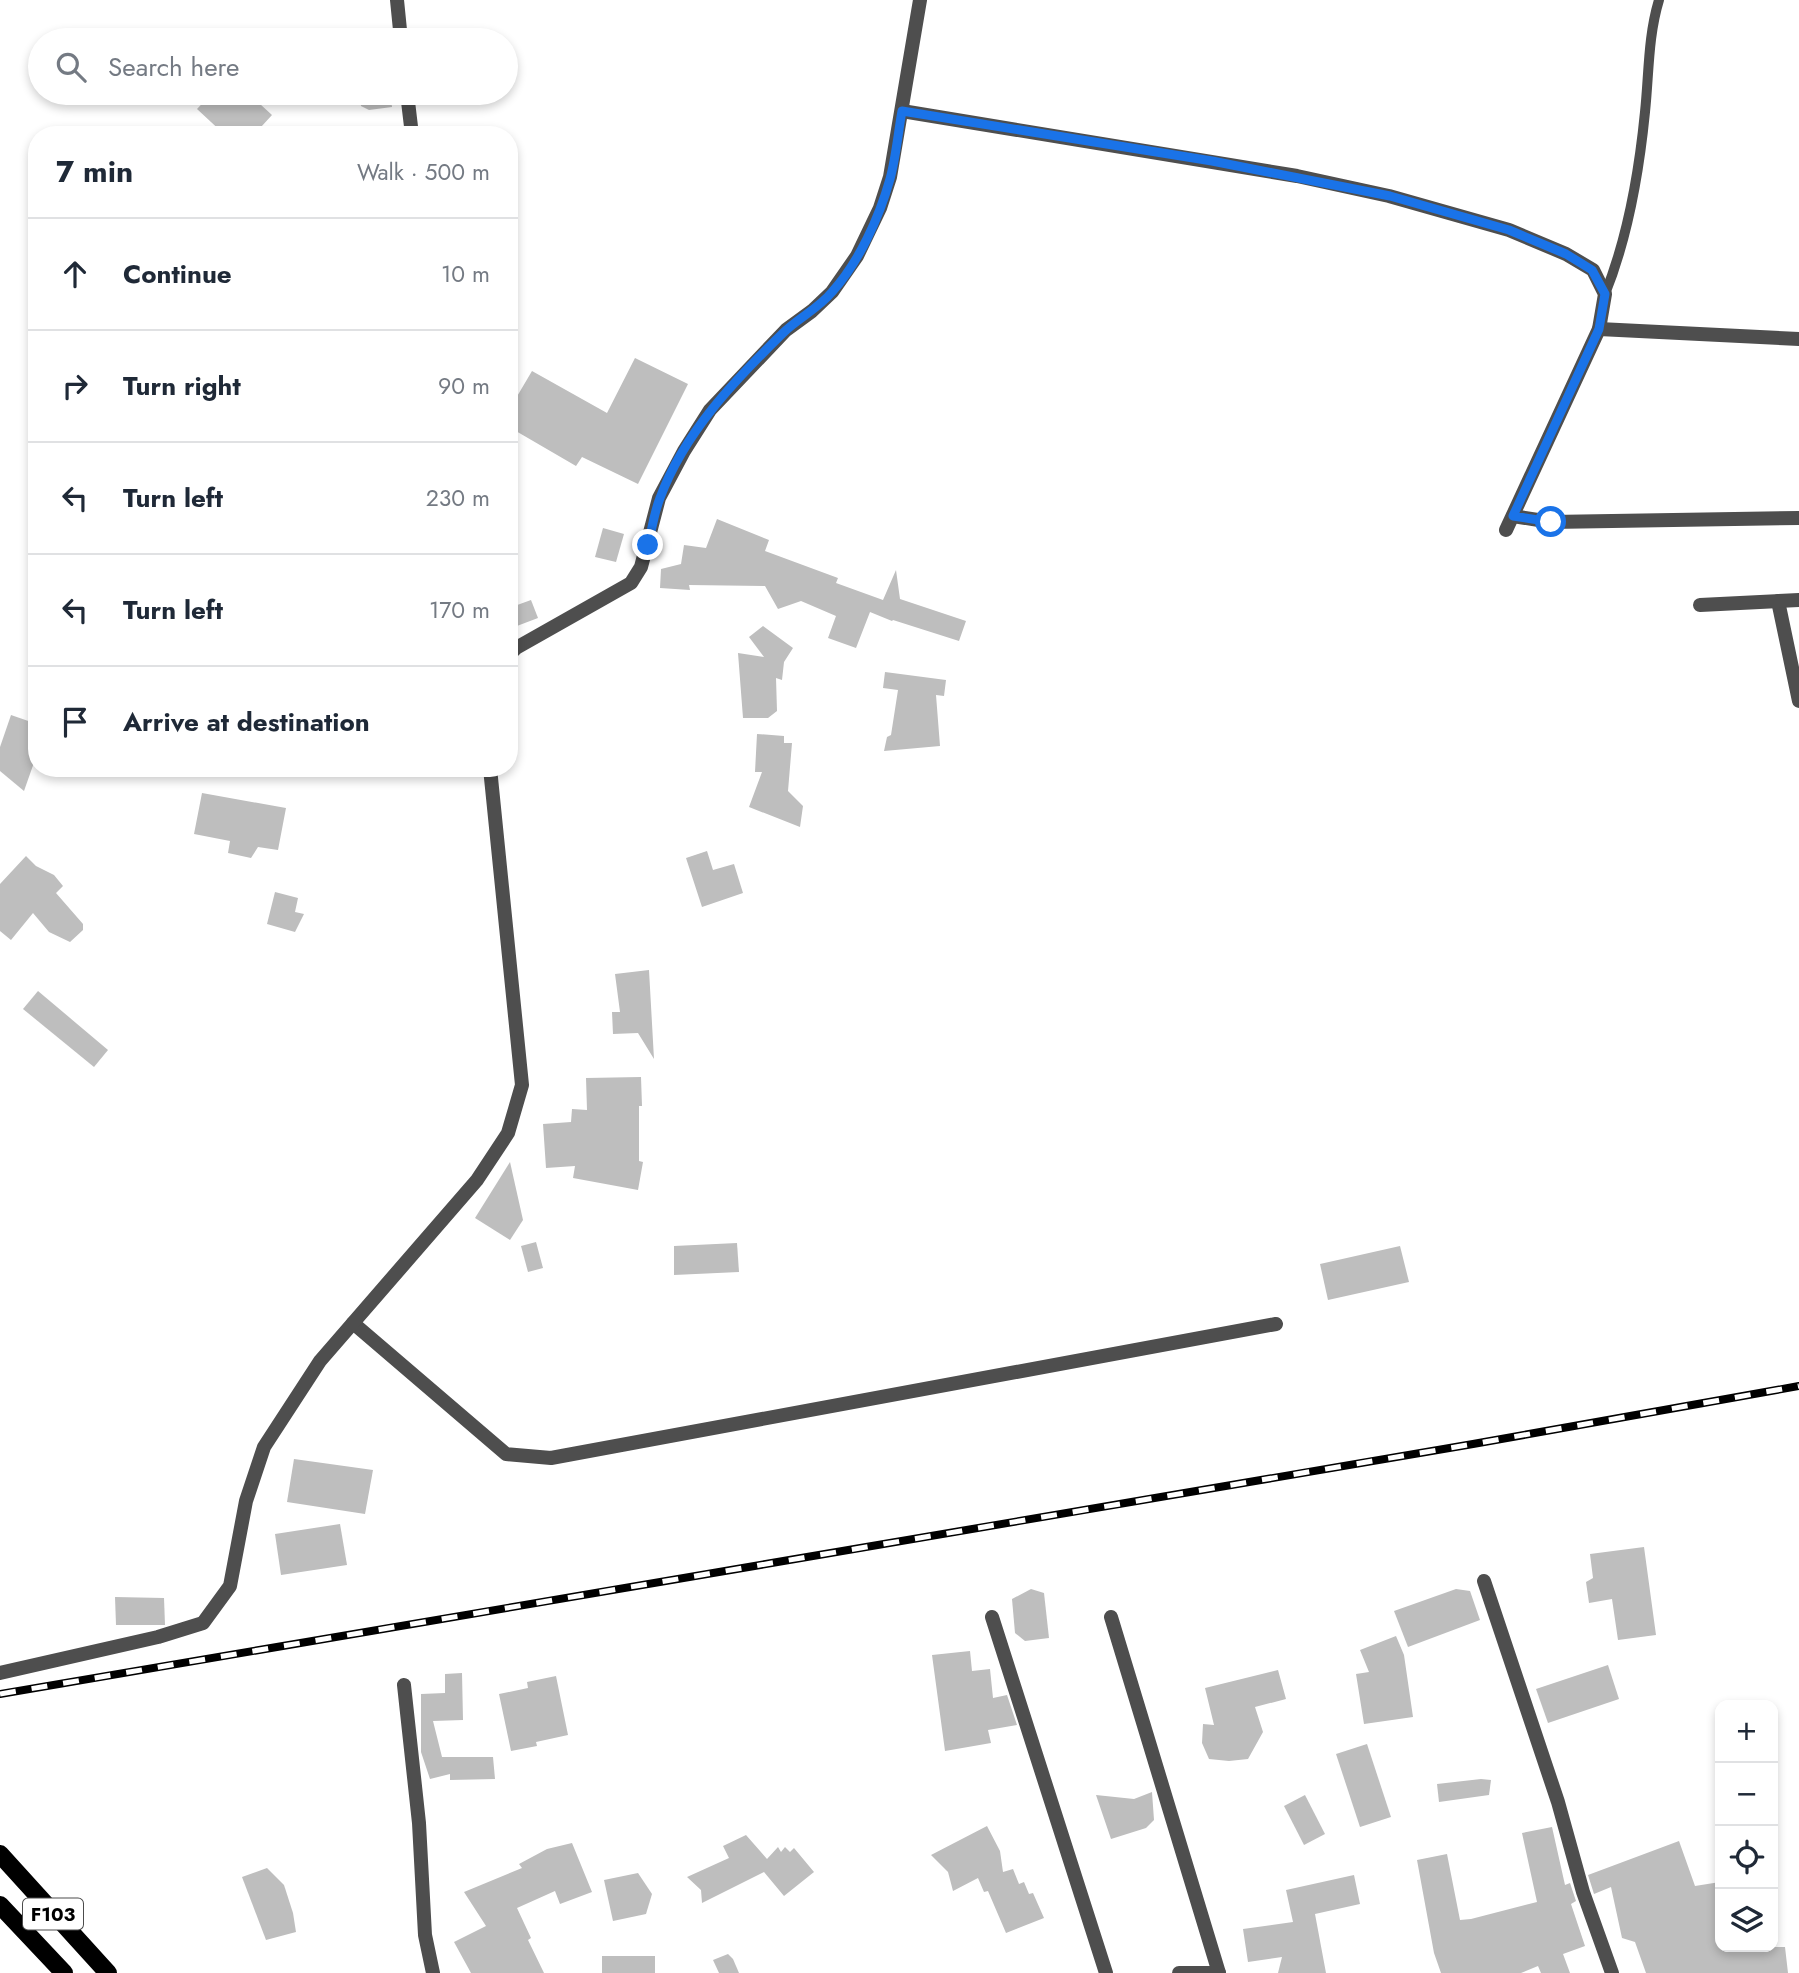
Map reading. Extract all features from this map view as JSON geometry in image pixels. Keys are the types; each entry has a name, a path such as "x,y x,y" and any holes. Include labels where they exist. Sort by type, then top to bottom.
{"main road":[{"name":"F103","path":"0,1854 108,1973"},
{"name":"F103","path":"0,1905 64,1973"}],"street":[{"path":"397,0 400,28"},
{"path":"518,647 631,583 641,567 660,498 684,451 710,410 786,330 832,292 857,256 880,208 890,177 920,0"},
{"path":"408,105 411,126"},
{"path":"902,111 1236,165 1390,196 1509,230 1566,254 1592,270 1605,294 1599,329 1506,530"},
{"path":"1599,329 1799,339"},
{"path":"1513,516 1551,522 1799,518"},
{"path":"1700,605 1799,600"},
{"path":"1778,601 1799,701"},
{"path":"0,1673 158,1637 203,1623 230,1586 246,1501 264,1447 320,1361 477,1180 508,1133 522,1084 491,777"},
{"path":"353,1323 506,1454 551,1458 1276,1324"},
{"path":"1484,1581 1558,1802 1583,1892 1612,1973"},
{"path":"992,1617 1106,1973"},
{"path":"1111,1617 1219,1973 1179,1973"},
{"path":"404,1685 422,1859 425,1935 433,1973"}],"lane":[{"path":"1605,294 1626,229 1645,112 1651,37 1659,0"}],"building":[{"path":"201,105 261,105 272,115 262,126 215,126 197,109"},
{"path":"392,105 392,107 369,110 361,106"},
{"path":"635,358 688,384 638,484 582,457 576,466 518,432 518,395 532,371 607,413"},
{"path":"717,519 769,540 765,551 838,578 836,583 883,600 896,570 900,599 966,621 959,641 870,612 856,648 828,638 836,616 801,601 778,609 765,586 689,585 690,590 660,588 661,569 681,564 684,545 706,548"},
{"path":"603,528 624,534 616,562 595,557"},
{"path":"531,600 538,618 518,626 518,605"},
{"path":"763,626 793,648 784,662 782,680 776,678 777,711 768,718 743,718 738,653 764,657 749,637"},
{"path":"885,672 946,680 944,696 936,695 940,746 884,751 887,737 891,735 898,690 883,688"},
{"path":"11,715 28,721 29,777 24,791 0,771 0,747"},
{"path":"757,734 784,736 784,743 792,743 788,791 803,806 800,827 749,807 762,772 755,772"},
{"path":"202,793 286,808 278,850 258,847 251,858 228,853 230,841 194,834"},
{"path":"707,851 713,870 734,864 743,893 702,907 686,858"},
{"path":"26,856 36,866 54,875 63,886 56,893 83,924 83,930 70,942 49,932 33,913 11,940 0,931 0,884"},
{"path":"275,892 298,898 295,912 304,914 295,932 267,924"},
{"path":"649,970 654,1059 638,1033 613,1034 612,1012 620,1012 615,974"},
{"path":"38,991 108,1050 94,1067 23,1009"},
{"path":"641,1077 639,1161 643,1162 638,1190 573,1178 575,1166 546,1168 543,1124 571,1122 572,1109 587,1110 586,1078"},
{"path":"510,1162 523,1220 510,1240 475,1218"},
{"path":"536,1242 543,1268 528,1272 521,1246"},
{"path":"737,1243 739,1272 674,1275 674,1246"},
{"path":"1400,1246 1409,1282 1328,1300 1320,1264"},
{"path":"294,1459 373,1470 365,1514 287,1502"},
{"path":"340,1524 347,1565 281,1575 275,1534"},
{"path":"1644,1547 1656,1635 1618,1640 1612,1599 1589,1603 1586,1582 1593,1578 1590,1554"},
{"path":"1031,1589 1044,1593 1049,1638 1025,1641 1015,1633 1012,1599"},
{"path":"1456,1589 1470,1591 1480,1620 1408,1647 1394,1611"},
{"path":"115,1597 164,1598 165,1625 116,1625"},
{"path":"1396,1636 1404,1655 1413,1717 1364,1724 1356,1674 1369,1672 1360,1650"},
{"path":"970,1651 972,1671 990,1669 993,1698 1007,1695 1017,1725 988,1730 991,1743 945,1751 932,1655"},
{"path":"1608,1665 1619,1699 1548,1723 1536,1689"},
{"path":"1278,1670 1286,1699 1255,1707 1263,1732 1248,1759 1209,1759 1202,1743 1203,1724 1214,1725 1205,1688"},
{"path":"462,1673 463,1720 433,1721 442,1757 493,1757 495,1779 450,1780 450,1774 430,1779 421,1752 421,1694 445,1693 445,1674"},
{"path":"556,1676 568,1735 536,1742 537,1746 511,1751 499,1694 528,1688 527,1682"},
{"path":"1367,1744 1391,1817 1360,1827 1336,1754"},
{"path":"1491,1780 1489,1795 1439,1802 1437,1784"},
{"path":"1152,1792 1154,1820 1146,1828 1111,1839 1096,1795 1134,1799"},
{"path":"1305,1795 1325,1834 1304,1845 1284,1806"},
{"path":"987,1826 1000,1851 1003,1872 1013,1869 1019,1884 1024,1882 1029,1894 1033,1893 1044,1918 1006,1933 988,1891 984,1892 978,1878 953,1891 948,1872 931,1855"},
{"path":"1552,1827 1565,1885 1570,1883 1576,1901 1571,1904 1585,1946 1563,1954 1570,1973 1541,1973 1538,1966 1521,1973 1441,1973 1434,1953 1417,1860 1447,1854 1460,1920 1471,1919 1537,1902 1522,1833"},
{"path":"746,1835 767,1859 778,1847 781,1852 785,1847 790,1852 794,1848 814,1872 784,1896 764,1872 702,1903 701,1890 687,1877 729,1858 723,1846"},
{"path":"1679,1841 1695,1886 1715,1883 1715,1952 1778,1952 1778,1947 1785,1947 1788,1973 1646,1973 1635,1942 1622,1938 1611,1887 1594,1894 1588,1875"},
{"path":"572,1843 592,1892 560,1904 555,1891 517,1908 531,1938 528,1940 544,1973 471,1973 454,1942 486,1926 464,1892 522,1868 519,1864 547,1849"},
{"path":"267,1868 284,1885 296,1932 266,1940 242,1877"},
{"path":"638,1873 652,1894 646,1914 613,1921 604,1880"},
{"path":"1354,1875 1360,1904 1315,1914 1326,1973 1278,1973 1282,1957 1248,1962 1243,1929 1293,1922 1286,1890"},
{"path":"728,1954 739,1973 719,1973 713,1960"},
{"path":"602,1956 655,1956 655,1973 602,1973"}],"railway":[{"path":"0,1694 1473,1444 1799,1386"}],"route":[{"path":"648,545 660,498 684,451 710,410 786,330 832,292 857,256 880,208 890,177 902,111 1212,161 1390,196 1509,230 1566,254 1592,270 1605,294 1599,329 1513,516 1551,522"}]}
